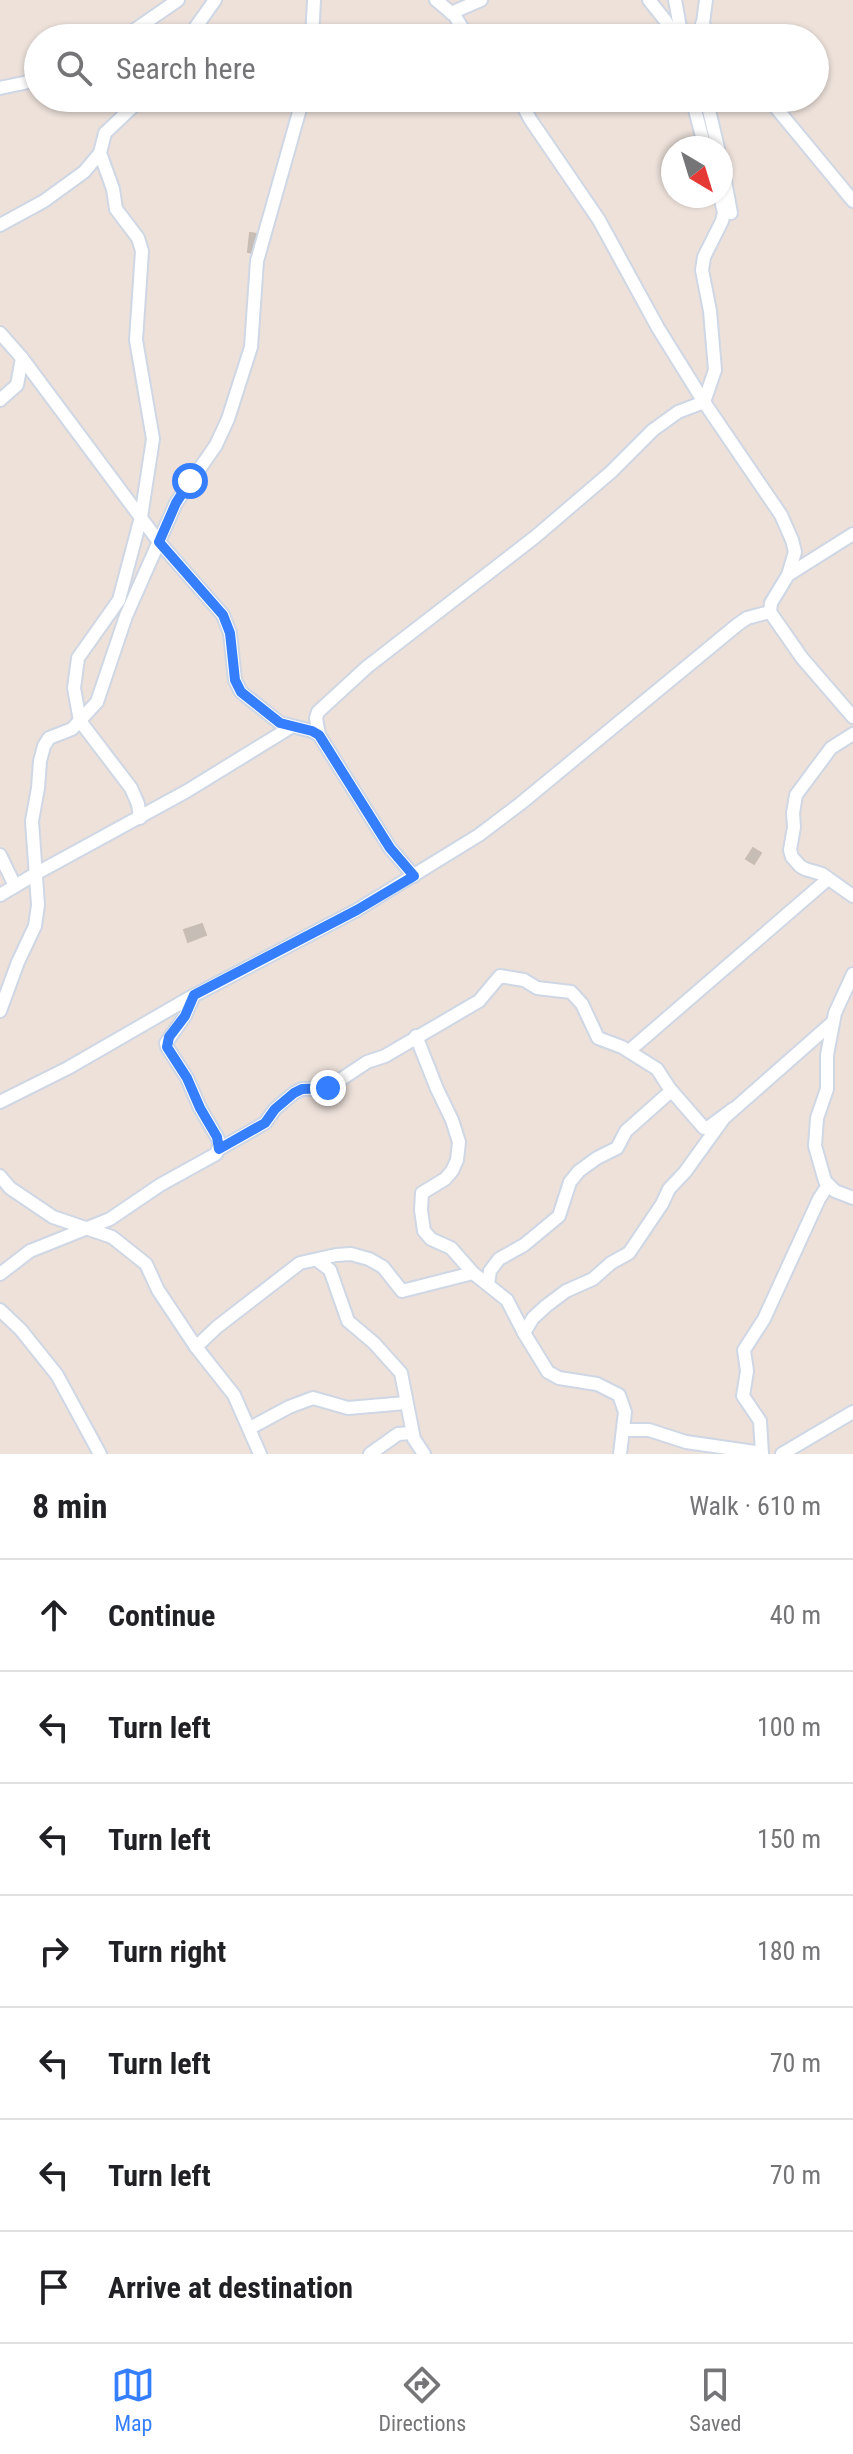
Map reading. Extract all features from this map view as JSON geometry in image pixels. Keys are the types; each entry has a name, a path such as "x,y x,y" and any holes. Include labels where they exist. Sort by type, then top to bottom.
{"street":[{"path":"198,24 215,0"},
{"path":"313,24 314,0"},
{"path":"436,0 458,24"},
{"path":"451,13 481,0"},
{"path":"649,0 667,24"},
{"path":"675,0 679,24"},
{"path":"702,24 706,0"},
{"path":"142,24 172,1"},
{"path":"0,88 24,83"},
{"path":"0,225 44,201 84,172 100,153 105,133 127,112"},
{"path":"0,1011 35,926 38,905 32,821 44,746 49,738 66,733 89,714 102,693 126,616 176,503 216,445 228,419 251,347 257,261 299,112"},
{"path":"526,112 599,220 658,328 704,402 781,515 795,552 788,575 771,603 770,612 802,658 853,717"},
{"path":"696,112 702,136"},
{"path":"709,112 715,136"},
{"path":"780,112 853,201"},
{"path":"100,153 113,189 116,211 138,238 142,251 136,340 153,439 141,517 119,600 87,643 76,664 74,688 80,721 131,788 140,818"},
{"path":"709,249 724,213 723,208"},
{"path":"414,876 390,848 319,735 318,712 367,667 546,528 665,420 704,402 715,370 710,311 702,270 704,257 730,218 731,208"},
{"path":"0,333 159,542 223,615 230,633 237,686 274,720 319,735"},
{"path":"0,400 17,385 22,358"},
{"path":"788,575 853,534"},
{"path":"0,1102 357,910 479,835 737,625 747,618 770,612"},
{"path":"0,895 237,762 291,727"},
{"path":"853,734 831,748 796,795 792,857 805,869 822,874 853,896"},
{"path":"0,855 15,886"},
{"path":"629,1051 828,879"},
{"path":"841,888 853,905"},
{"path":"853,974 837,1006 833,1022 826,1065 827,1089 816,1128 815,1146 828,1185 853,1198"},
{"path":"0,1274 30,1251 110,1219 160,1185 210,1159 219,1149 265,1123 275,1109 294,1093 302,1089 328,1088 367,1062 385,1056 479,1001 496,978 502,975 524,980 537,988 569,991 582,1004 598,1038 629,1051 657,1069 671,1091 705,1128 733,1109 833,1022"},
{"path":"194,995 185,1016 166,1043 217,1137 219,1149"},
{"path":"416,1036 459,1142 452,1171 422,1193 423,1225 431,1239 451,1248 473,1273 507,1300 542,1364 554,1376 597,1384 619,1395 625,1412 620,1454"},
{"path":"488,1284 490,1271 499,1259 524,1245 559,1216 570,1182 579,1171 617,1148 626,1131 671,1091"},
{"path":"524,1333 533,1318 546,1306 566,1291 593,1279 611,1263 629,1253 669,1189 733,1109"},
{"path":"0,1176 10,1188 53,1217 112,1237 146,1264 158,1290 196,1347 234,1395 260,1454"},
{"path":"624,1430 649,1430 686,1442 762,1454 760,1421 743,1396 747,1371 744,1350 764,1319 828,1185"},
{"path":"196,1347 300,1263 351,1254 383,1267 402,1291 473,1273"},
{"path":"317,1260 330,1270 348,1321 374,1343 401,1373 412,1433 424,1454"},
{"path":"0,1310 21,1330 57,1375 100,1454"},
{"path":"250,1428 313,1398 348,1408 406,1403"},
{"path":"782,1454 853,1412"},
{"path":"370,1454 398,1434 412,1433"}],"building":[{"path":"250,233 257,234 254,253 248,252"},
{"path":"753,848 761,853 754,864 746,859"},
{"path":"202,924 206,935 188,942 184,930"}],"route":[{"path":"190,481 176,503 159,542 223,615 230,633 237,686 254,704 280,723 319,735 390,848 414,876 357,910 194,995 185,1016 166,1043 195,1093 217,1137 219,1149 265,1123 275,1109 294,1093 302,1089 328,1088"}]}
